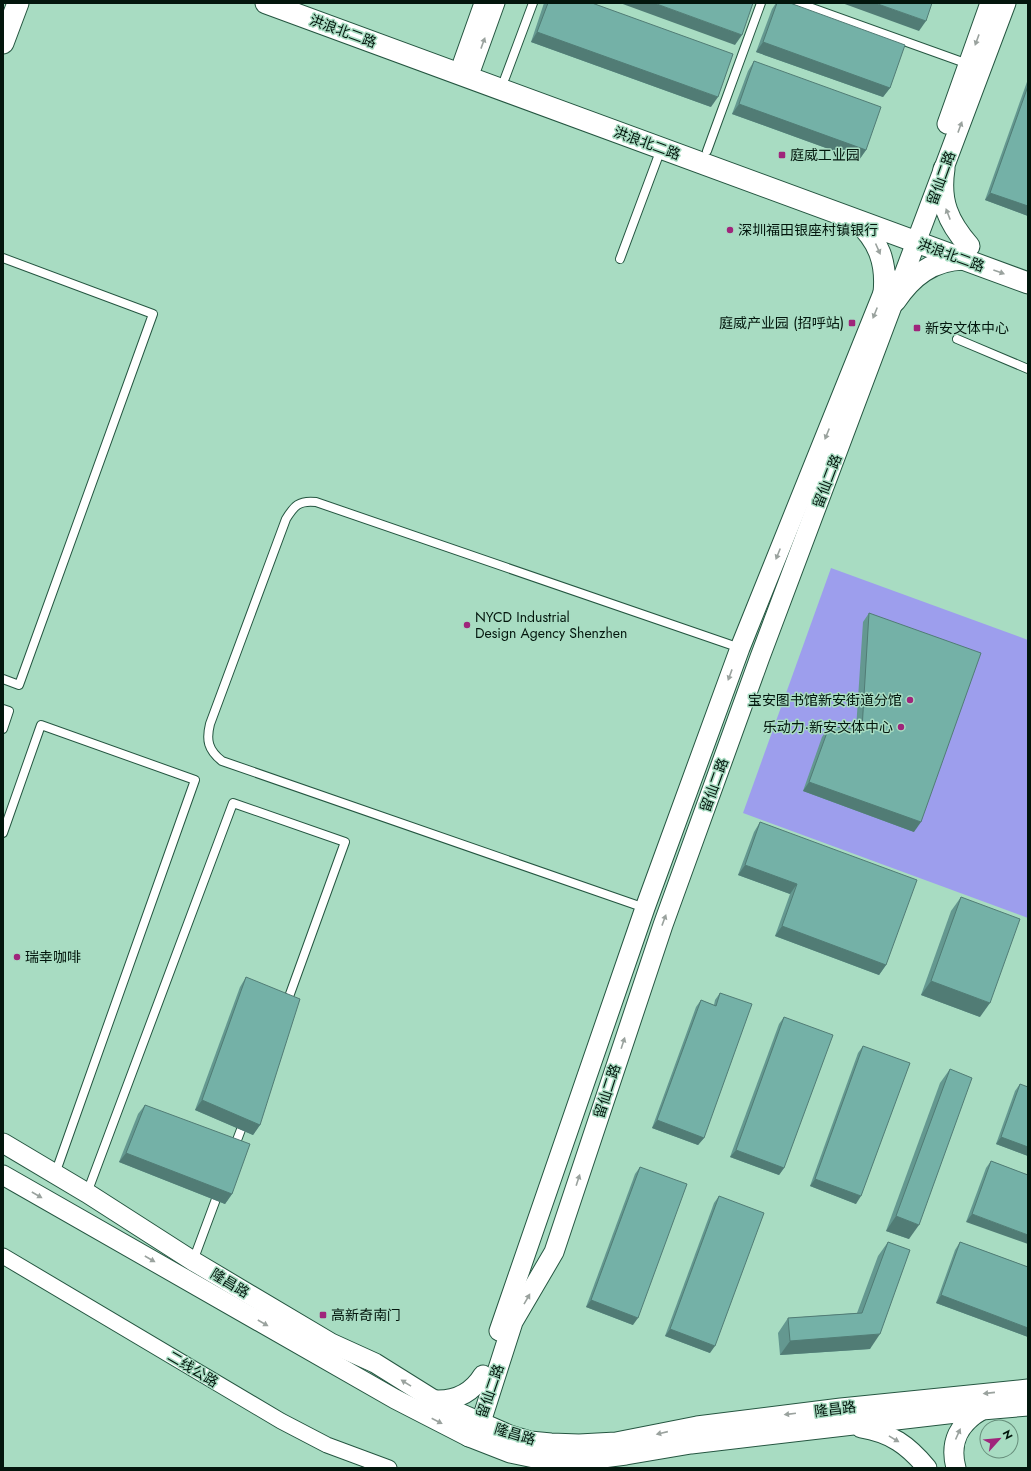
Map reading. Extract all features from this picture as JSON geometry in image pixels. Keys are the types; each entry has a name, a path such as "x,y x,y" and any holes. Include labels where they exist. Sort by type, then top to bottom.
{"main road":[{"path":"3,43 18,3"},
{"name":"洪浪北二路","path":"266,3 466,68 505,78 707,151 914,234 966,253 1028,283"},
{"name":"洪浪北二路","path":"297,3 466,68 661,148 855,219 914,234"},
{"path":"855,219 866,229 880,252 884,264 885,279 889,297 903,288 925,270 966,253 946,211 942,183 944,169"},
{"name":"洪浪北二路","path":"966,253 1028,267"}],"street":[{"path":"466,68 482,3"},
{"path":"466,68 497,3"},
{"name":"留仙二路","path":"914,234 968,64 990,3"},
{"name":"留仙二路","path":"475,1420 483,1375 645,908 740,648 889,297 914,234 944,169 1006,3"},
{"name":"留仙二路","path":"469,1437 514,1322 554,1252 662,925 758,664 889,297"},
{"name":"隆昌路","path":"3,1143 87,1193 193,1261 332,1343 375,1363 435,1400 475,1420 510,1435 530,1441 551,1443 616,1442 675,1430 758,1418 888,1403 1028,1390"},
{"name":"隆昌路","path":"3,1175 395,1399 469,1437 510,1453 534,1458 557,1460 595,1459 690,1444 1028,1406"},
{"path":"527,1250 549,1260"},
{"name":"二线公路","path":"3,1256 280,1421 326,1445 389,1468"},
{"path":"435,1400 445,1400 464,1394 475,1385 483,1375"},
{"path":"956,1468 953,1448 956,1436 963,1424 982,1410"},
{"path":"844,1426 877,1431 891,1436 906,1446 927,1468"}],"lane":[{"path":"505,78 533,3"},
{"path":"707,151 761,3"},
{"path":"798,3 968,64"},
{"path":"620,258 661,148"},
{"path":"3,258 153,314 19,685 3,679"},
{"path":"957,339 1028,369"},
{"path":"645,908 222,761 214,755 209,745 207,736 210,724 286,519 292,510 299,504 306,501 316,502 740,648"},
{"path":"3,709 9,712 3,729"},
{"path":"3,833 41,725 195,780 56,1174"},
{"path":"87,1193 233,803 345,842 282,1014"},
{"path":"231,1156 247,1112"},
{"path":"193,1261 220,1186"}],"shaded area":[{"name":"乐动力·新安文体中心","path":"831,568 1028,640 1028,918 743,813"}],"building":[{"path":"548,3 592,3 733,54 718,97 537,32"},
{"path":"654,3 753,3 742,35"},
{"path":"777,3 790,3 905,45 890,88 763,42"},
{"path":"875,3 932,3 926,21"},
{"path":"754,61 881,107 866,150 739,104"},
{"path":"1028,86 1028,206 990,193"},
{"name":"宝安图书馆新安街道分馆","path":"869,613 981,653 921,822 809,782 829,727 862,729"},
{"path":"760,822 917,880 886,965 782,926 797,884 745,865"},
{"path":"961,897 1020,919 990,1003 931,981"},
{"path":"246,977 300,999 260,1125 202,1100"},
{"path":"720,993 752,1004 704,1138 657,1120 701,1000 716,1006"},
{"path":"784,1017 833,1035 784,1168 736,1150"},
{"path":"863,1046 910,1063 861,1196 815,1179"},
{"path":"950,1069 972,1078 919,1225 896,1216"},
{"path":"1020,1084 1028,1087 1028,1147 1001,1137"},
{"path":"145,1105 250,1144 232,1194 126,1153"},
{"path":"991,1161 1028,1175 1028,1235 972,1214"},
{"path":"640,1167 687,1184 638,1318 591,1300"},
{"path":"719,1196 764,1213 715,1346 670,1329"},
{"path":"888,1242 910,1250 880,1334 790,1341 788,1318 862,1313"},
{"path":"960,1242 1028,1267 1028,1328 941,1295"}],"place":[{"name":"庭威工业园","path":"782,155"},
{"name":"深圳福田银座村镇银行","path":"730,230"},
{"name":"庭威产业园 (招呼站)","path":"852,323"},
{"name":"新安文体中心","path":"917,328"},
{"name":"NYCD Industrial Design Agency Shenzhen","path":"467,625"},
{"name":"宝安图书馆新安街道分馆","path":"910,700"},
{"name":"乐动力·新安文体中心","path":"901,727"},
{"name":"瑞幸咖啡","path":"17,957"},
{"name":"高新奇南门","path":"323,1315"}]}
